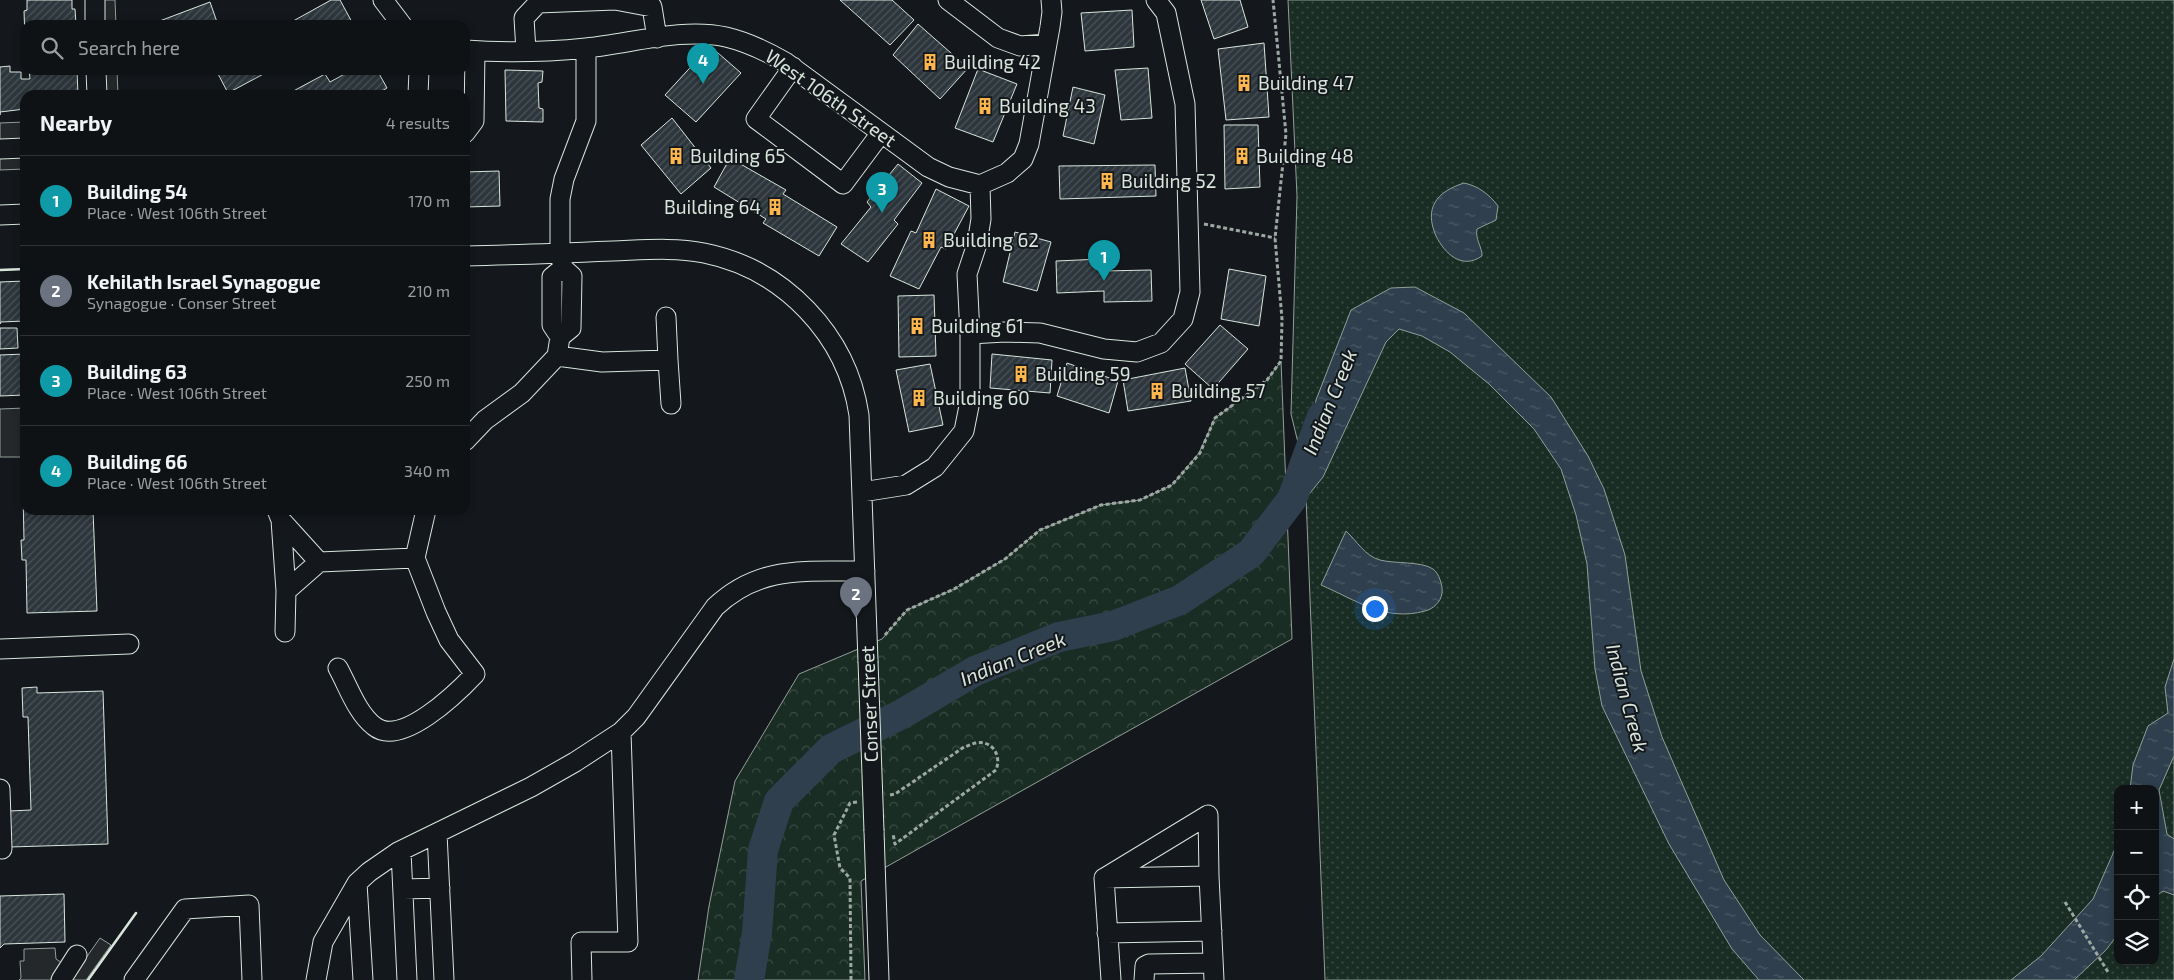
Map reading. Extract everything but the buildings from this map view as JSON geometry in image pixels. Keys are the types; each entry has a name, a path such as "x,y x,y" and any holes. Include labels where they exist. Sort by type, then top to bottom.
{"street":[{"path":"94,0 95,20"},
{"path":"383,0 398,20"},
{"path":"526,51 524,18 538,3 615,0 652,7 657,38"},
{"path":"948,0 998,38 1020,46 1047,44"},
{"path":"862,492 906,485 934,467 964,431 970,401 970,334 967,274 977,244 980,227 980,185 1008,174 1023,159 1029,144 1036,115 1052,12 1051,0"},
{"path":"970,334 1005,332 1040,334 1104,349 1137,352 1161,343 1184,319 1190,292 1185,104 1166,13 1156,0"},
{"name":"West 106th Street","path":"470,50 526,51 586,48 696,34 725,37 761,49 793,68 928,167 949,177 980,185"},
{"path":"470,436 485,420 522,393 558,356 560,337 552,325 552,277 561,260 560,199 562,186 587,115 586,48"},
{"path":"470,50 474,121 470,126"},
{"path":"793,68 756,119 843,184 882,133"},
{"path":"96,75 97,90"},
{"path":"418,90 419,75"},
{"path":"0,149 20,148"},
{"path":"0,215 20,214"},
{"name":"Conser Street","path":"561,260 660,250 704,253 729,260 759,273 794,297 819,324 835,347 855,391 859,415 879,980"},
{"path":"470,256 561,260"},
{"path":"666,317 671,404"},
{"path":"558,356 602,362 668,360"},
{"path":"279,515 319,562"},
{"path":"279,515 286,591 286,632"},
{"path":"338,668 362,712 374,727 390,732 405,729 456,694 475,674 449,640 415,558 425,515"},
{"path":"286,591 319,562 415,558"},
{"path":"316,980 323,942 358,883 369,872 401,851 531,787 621,732 636,717 715,607 730,593 752,582 782,572 865,571"},
{"path":"0,649 129,644"},
{"path":"582,980 582,942 628,942 621,732"},
{"path":"0,789 2,849"},
{"path":"1104,878 1208,815 1214,971 1180,972 1149,964 1145,966 1144,980"},
{"path":"437,833 444,980"},
{"path":"401,851 407,980"},
{"path":"1104,878 1210,876"},
{"path":"1104,878 1111,980"},
{"path":"358,883 363,980"},
{"path":"403,889 440,888"},
{"path":"134,980 185,909 249,905 252,980"},
{"path":"1107,933 1212,931"},
{"path":"61,980 78,955"}],"path":[{"path":"882,638 907,610 954,589 1005,559 1040,530 1101,505 1140,500 1172,485 1200,453 1215,418 1267,380 1281,361 1282,318 1275,238 1286,134 1273,0"},
{"path":"1189,222 1275,238"},
{"path":"886,796 895,794 964,748 977,742 988,745 998,754 1000,762 996,770 895,844"},
{"path":"851,980 850,878 840,868 834,835 850,803 859,802"},
{"path":"2064,902 2108,972"}],"green space":[{"path":"1288,0 2174,0 2174,980 1325,980 1305,471 1291,414 1297,196"},
{"path":"1281,361 1292,639 861,881 865,980 698,980 709,906 735,781 799,674 882,639 907,610 954,589 1005,559 1040,530 1101,505 1140,500 1172,485 1199,453 1215,418 1267,380"}],"shaded area":[{"path":"103,0 115,0 116,20 104,20"},
{"path":"105,75 117,75 118,90 106,90"},
{"path":"20,122 20,169 0,170 0,123"},
{"path":"20,408 20,457 0,457 0,409"},
{"path":"100,938 111,945 86,980 19,980 21,978 20,961 24,961 24,949 55,948 56,959 76,972"}],"water":[{"path":"1464,183 1483,191 1498,206 1496,220 1477,229 1482,256 1468,261 1461,261 1455,258 1444,249 1436,236 1431,217 1435,202 1440,196 1446,191"},
{"path":"1415,287 1464,313 1551,397 1588,456 1604,489 1625,555 1641,671 1662,737 1724,880 1760,935 1804,980 1759,980 1732,949 1669,844 1602,706 1595,669 1587,564 1576,515 1561,469 1534,429 1489,384 1450,352 1422,336 1399,329 1386,342 1323,477 1306,498 1305,471 1316,400 1351,310 1391,288"},
{"path":"1346,531 1366,552 1375,558 1428,566 1433,569 1439,577 1442,587 1441,596 1434,607 1410,614 1384,612 1359,603 1321,585"},
{"path":"2174,659 2174,756 2159,790 2159,785 2130,785 2133,765 2148,726 2168,713 2165,687"},
{"path":"2159,790 2167,834 2174,839 2174,895 2163,891 2159,894"},
{"path":"2114,851 2114,939 2106,950 2074,980 2011,980 2041,956 2093,899"}],"waterway":[{"name":"Indian Creek","path":"749,980 757,933 763,850 779,801 831,749 902,714 975,671 1059,637 1113,626 1180,600 1251,553 1292,499 1322,416"}],"wall":[{"path":"0,270 20,269"},
{"path":"88,980 136,913"}],"place":[{"name":"Building 42","path":"930,62"},
{"name":"Building 47","path":"1244,83"},
{"name":"Building 66","path":"703,84"},
{"name":"Building 43","path":"985,106"},
{"name":"Building 65","path":"676,156"},
{"name":"Building 48","path":"1242,156"},
{"name":"Building 52","path":"1107,181"},
{"name":"Building 64","path":"775,207"},
{"name":"Building 63","path":"882,213"},
{"name":"Building 62","path":"929,240"},
{"name":"Building 54","path":"1104,281"},
{"name":"Building 61","path":"917,326"},
{"name":"Building 59","path":"1021,374"},
{"name":"Building 57","path":"1157,391"},
{"name":"Building 60","path":"919,398"},
{"name":"Kehilath Israel Synagogue","path":"856,618"}]}
